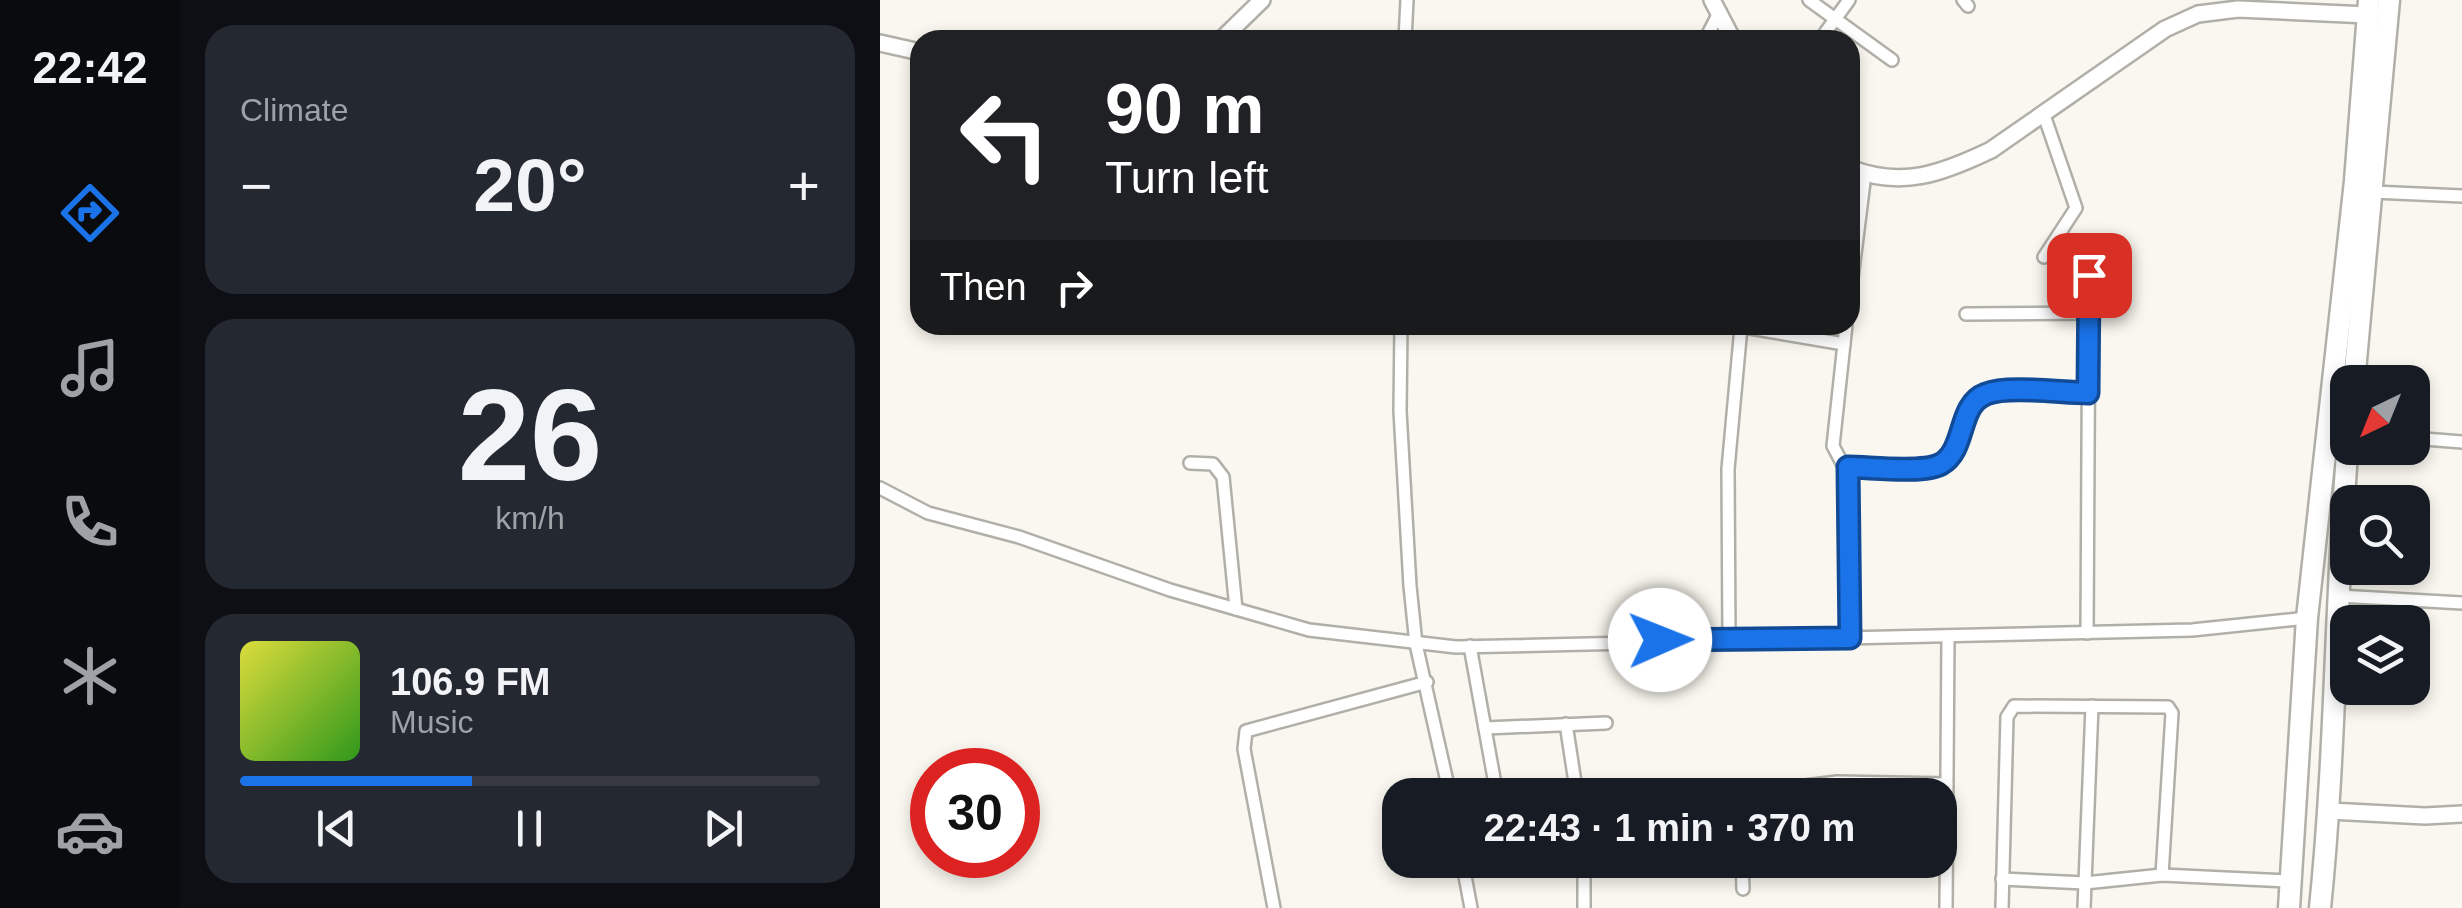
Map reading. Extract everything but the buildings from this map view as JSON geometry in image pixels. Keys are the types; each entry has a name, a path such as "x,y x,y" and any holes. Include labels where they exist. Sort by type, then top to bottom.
{"highway":[{"path":"2356,365 2389,0"},
{"path":"2288,908 2308,618 2355,180 2369,8"},
{"path":"2315,554 2330,556"},
{"path":"2320,908 2330,811 2338,585"}],"street":[{"path":"1231,30 1262,0"},
{"path":"1406,30 1407,0"},
{"path":"1809,0 1849,30"},
{"path":"1828,30 1849,0"},
{"path":"1707,30 1716,5"},
{"path":"1716,5 1728,30"},
{"path":"1860,172 1895,180 1923,178 1991,150 2166,29 2198,14 2369,8"},
{"path":"1860,38 1892,60"},
{"path":"880,42 910,50"},
{"path":"2044,115 2076,208 2044,257"},
{"path":"2374,192 2462,196"},
{"path":"2086,633 2089,275"},
{"path":"1966,314 2089,313"},
{"path":"1401,335 1400,411 1416,644 1446,778"},
{"path":"1730,639 1728,470 1736,335"},
{"path":"1790,335 1844,344"},
{"path":"1845,335 1833,446 1848,467 1850,638"},
{"path":"1848,467 1928,468 1941,464 1955,448 1971,406 1991,392 2088,393"},
{"path":"2430,439 2462,442"},
{"path":"1190,463 1212,464 1223,477 1236,609"},
{"path":"880,488 928,513 1019,537 1236,609 1309,630 1416,644 2192,630 2308,618"},
{"path":"2338,596 2462,603"},
{"path":"1946,778 1948,636"},
{"path":"1470,646 1494,778"},
{"path":"1274,908 1244,749 1246,731 1426,682"},
{"path":"2002,908 2009,710 2014,706 2162,705 2172,713 2162,875"},
{"path":"2084,908 2092,706"},
{"path":"1485,728 1606,722"},
{"path":"1566,724 1574,778"},
{"path":"2330,811 2462,814"},
{"path":"2002,879 2085,883 2162,875 2288,881"},
{"path":"1466,878 1472,908"},
{"path":"1584,878 1584,908"},
{"path":"1743,878 1743,890"},
{"path":"1946,878 1946,908"}],"route":[{"path":"1660,640 1850,638 1848,467 1928,468 1941,464 1955,448 1971,406 1991,392 2088,393 2089,275"}]}
